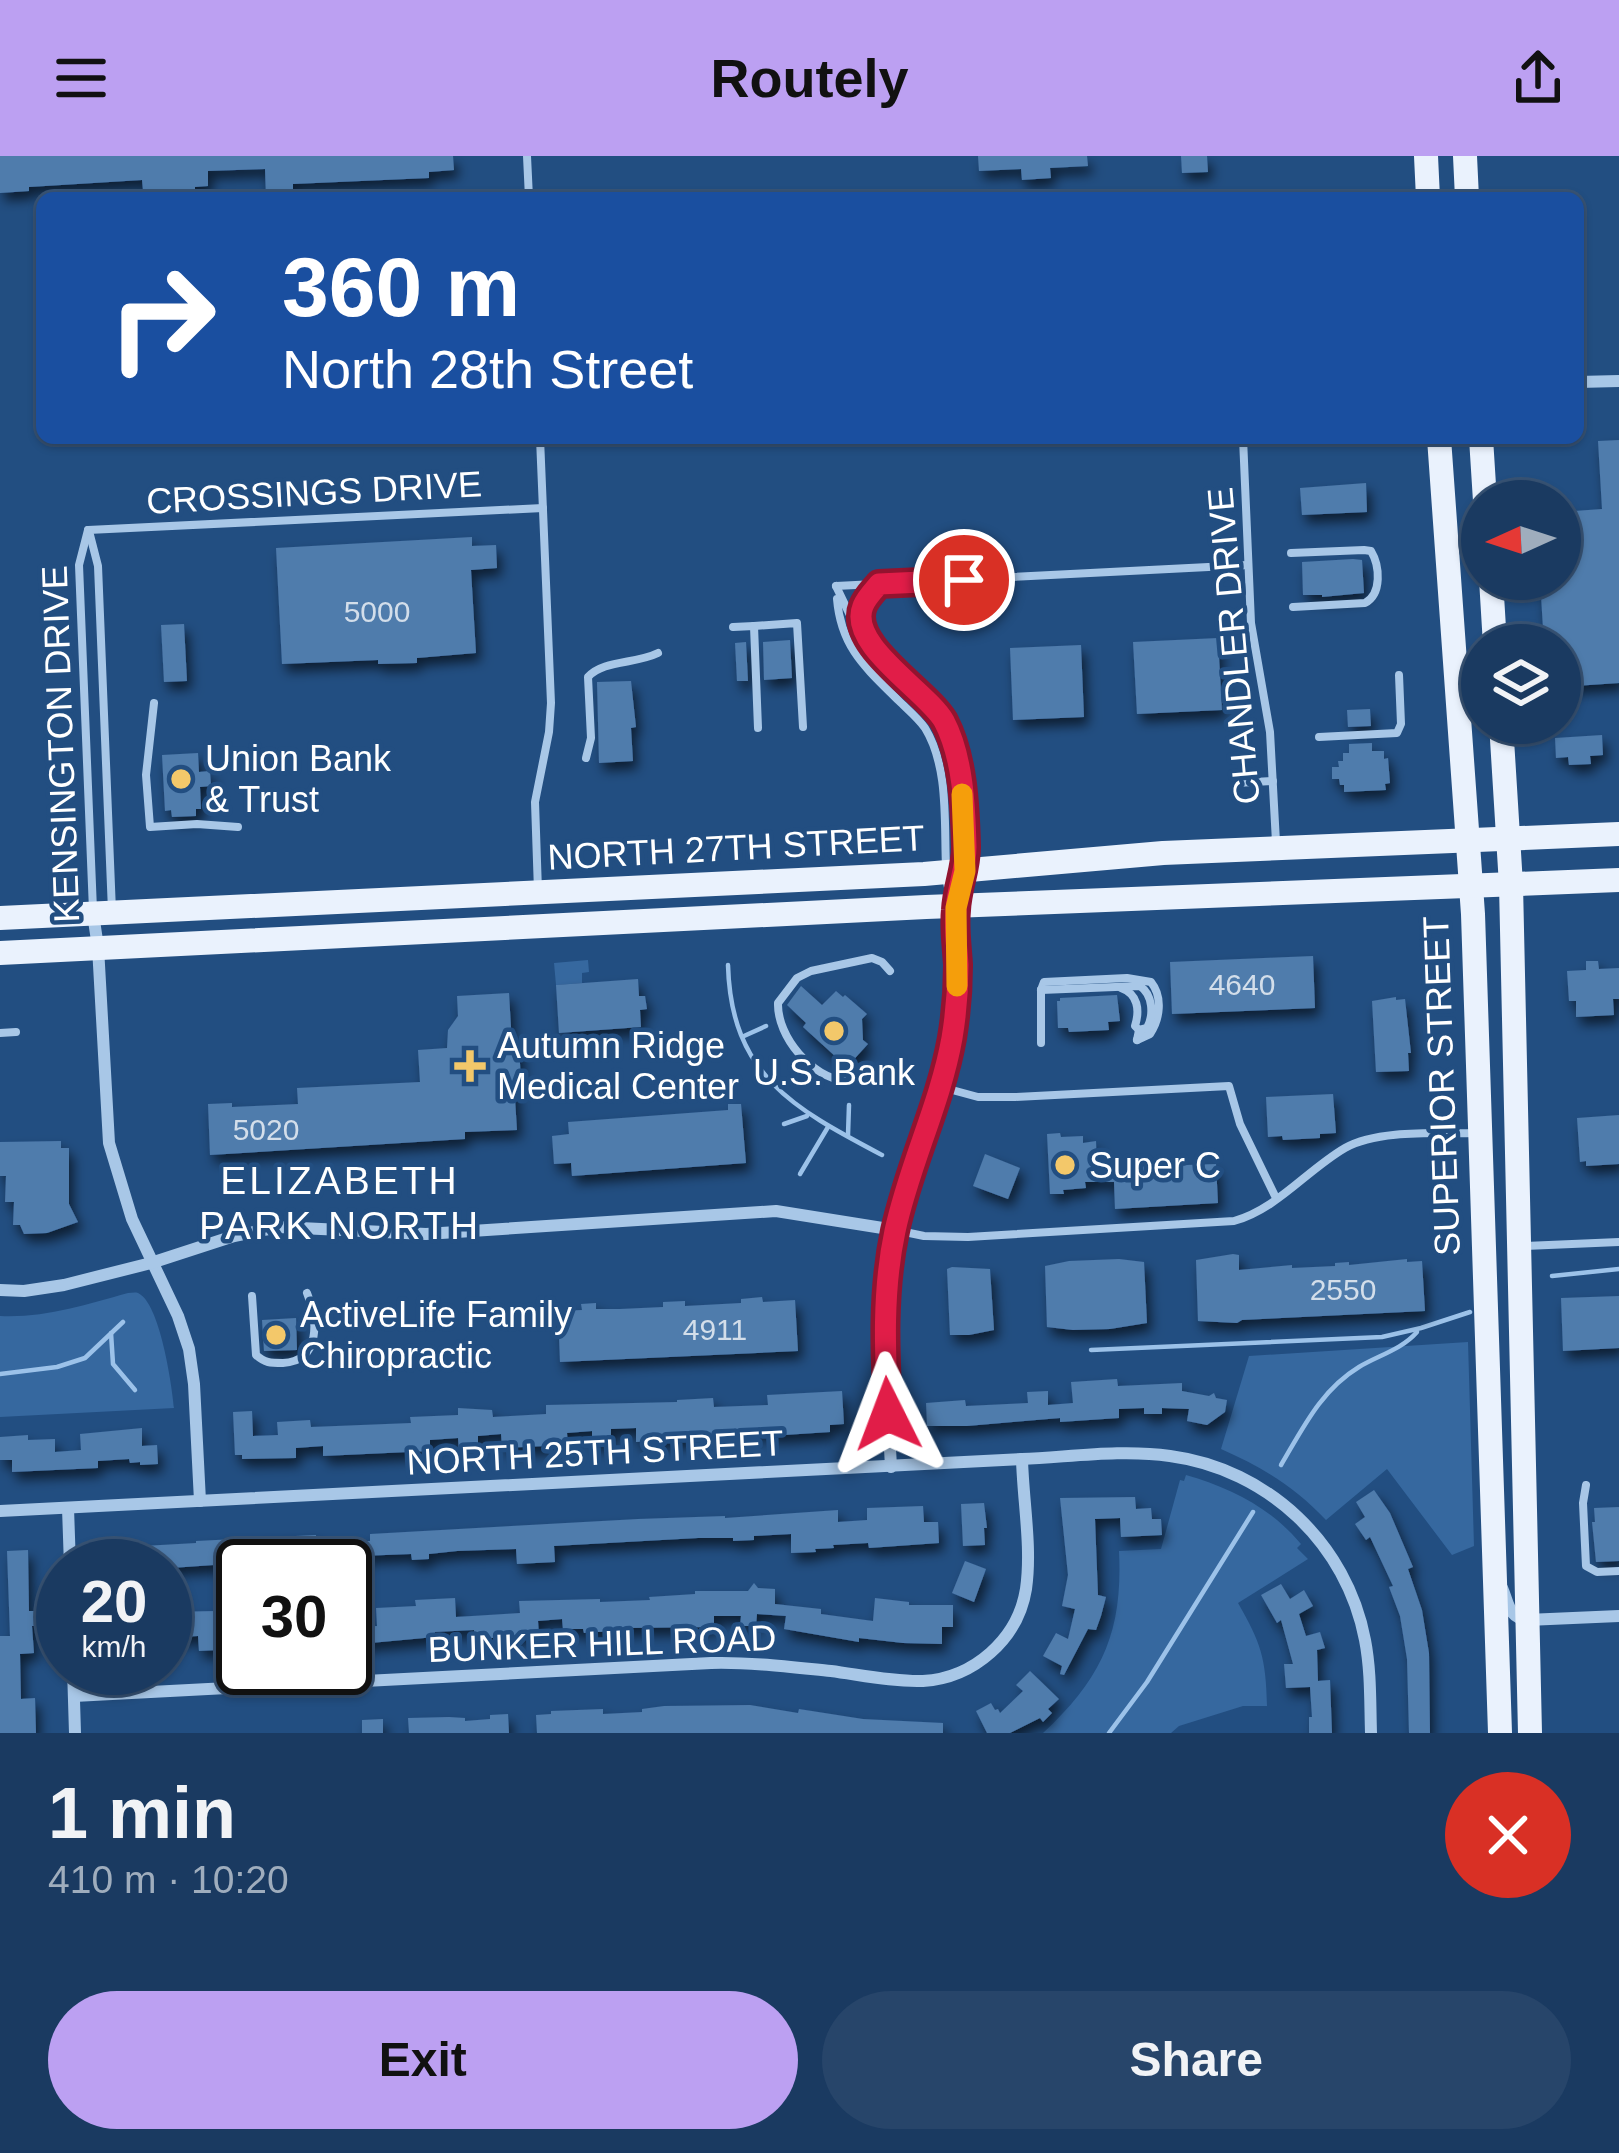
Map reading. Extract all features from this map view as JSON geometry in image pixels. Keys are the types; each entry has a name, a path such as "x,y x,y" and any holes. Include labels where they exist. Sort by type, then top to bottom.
{"main road":[{"path":"1426,156 1428,192"},
{"path":"1465,156 1467,192"},
{"name":"SUPERIOR STREET","path":"1439,444 1471,886 1496,1572 1530,1733"},
{"path":"1481,444 1484,480"},
{"name":"SUPERIOR STREET","path":"1500,1733 1498,1677 1512,1631 1519,1246 1511,885 1502,744"},
{"name":"NORTH 27TH STREET","path":"0,918 956,871 1146,854 1619,834"},
{"name":"NORTH 27TH STREET","path":"0,953 926,907 1619,880"},
{"path":"1498,1677 1509,1664 1517,1733"}],"street":[{"path":"1584,382 1619,380"},
{"path":"891,1467 885,1323 895,1230 941,1087 957,1002 956,871"},
{"name":"KENSINGTON DRIVE","path":"102,913 98,947 109,1143 128,1208 178,1316 191,1359 200,1501"},
{"path":"0,1290 48,1288 235,1236 292,1227 437,1234 776,1210 895,1230"},
{"name":"NORTH 25TH STREET","path":"0,1511 1166,1455 1210,1464 1260,1486 1305,1524 1334,1561 1363,1626 1371,1733"},
{"name":"BUNKER HILL ROAD","path":"74,1696 711,1663 911,1681 941,1678 971,1667 992,1652 1021,1609 1027,1567 1022,1459"},
{"path":"68,1508 69,1539"},
{"path":"1512,1631 1619,1616"},
{"path":"74,1696 75,1733"}],"lane":[{"path":"527,156 529,192"},
{"path":"538,892 535,802 551,703 539,444"},
{"name":"CHANDLER DRIVE","path":"1243,444 1253,644 1264,688 1277,849"},
{"name":"CROSSINGS DRIVE","path":"88,530 542,508"},
{"name":"KENSINGTON DRIVE","path":"88,530 98,566 102,913"},
{"name":"KENSINGTON DRIVE","path":"88,530 79,565 102,913"},
{"path":"1291,554 1364,550 1371,551 1377,565 1377,589 1366,603 1293,608"},
{"path":"836,586 1248,565"},
{"path":"875,650 861,615 863,604 879,584"},
{"path":"836,586 859,634 935,709 947,728 961,784 956,871"},
{"path":"836,586 839,620 852,651 919,721 930,740 956,871"},
{"path":"734,627 797,623 803,727"},
{"path":"754,626 758,728"},
{"path":"586,758 591,738 588,677 592,670 642,661 658,653"},
{"path":"1319,737 1397,733 1401,724 1399,676"},
{"path":"154,703 146,775 150,827 238,827"},
{"path":"1236,783 1273,782"},
{"path":"846,1081 831,1080 800,1053 781,1027 778,1003 797,978 811,970 872,958 890,970"},
{"path":"1041,990 1140,986 1150,995 1151,1021 1138,1035 1150,1034 1156,1025 1158,994 1144,979 1044,982 1041,990 1041,1042"},
{"path":"0,1033 16,1032"},
{"path":"941,1087 979,1097 1015,1097 1228,1086 1240,1124 1276,1198"},
{"path":"895,1230 968,1237 1215,1223 1250,1216 1361,1141 1479,1133"},
{"path":"1519,1246 1619,1242"},
{"path":"252,1296 256,1355 269,1363 293,1362 307,1354 314,1342 307,1294"},
{"path":"1586,1485 1586,1566 1597,1572 1619,1571"}],"shaded area":[{"path":"588,960 589,972 582,973 582,983 556,985 554,963"},
{"path":"138,1293 153,1312 174,1408 0,1417 0,1316 49,1313"},
{"path":"1468,1342 1474,1546 1452,1555 1387,1469 1326,1520 1277,1479 1221,1449 1249,1356"},
{"path":"1186,1475 1219,1486 1263,1510 1301,1544 1297,1548 1308,1559 1238,1603 1261,1651 1267,1706 1243,1706 1179,1726 1171,1733 1043,1733 1080,1693 1105,1652 1117,1606 1119,1551 1161,1549 1180,1480"}],"building":[{"path":"0,156 453,156 454,170 429,172 429,178 293,184 293,192 266,192 265,169 208,171 208,186 195,189 143,190 142,180 0,193"},
{"path":"978,156 1087,156 1088,166 1050,168 1051,178 1022,180 1021,169 979,171"},
{"path":"1181,156 1207,156 1208,172 1182,173"},
{"path":"1619,440 1619,683 1581,686 1581,624 1543,624 1541,600 1581,600 1581,510 1602,509 1598,441"},
{"path":"1366,483 1367,512 1302,515 1300,488"},
{"path":"472,537 472,546 496,545 497,568 471,570 476,653 417,658 417,663 282,664 276,548"},
{"path":"1362,560 1364,593 1303,595 1302,562"},
{"path":"184,624 187,681 164,682 161,625"},
{"path":"1218,638 1222,710 1137,714 1133,642"},
{"path":"790,640 792,678 764,680 763,642"},
{"path":"746,642 748,681 737,681 735,643"},
{"path":"1081,645 1084,717 1013,720 1010,648"},
{"path":"631,681 636,727 631,728 633,761 599,763 597,682"},
{"path":"1370,709 1371,726 1348,727 1347,710"},
{"path":"1602,735 1603,755 1590,756 1591,764 1569,765 1568,757 1556,758 1555,744 1581,744 1581,736"},
{"path":"1372,743 1372,751 1384,751 1384,759 1388,758 1386,790 1344,792 1339,779 1332,779 1332,767 1339,767 1349,744"},
{"name":"Union Bank & Trust","path":"198,753 199,772 210,771 211,786 200,787 201,809 196,809 196,816 172,817 171,810 165,811 162,755"},
{"path":"1313,956 1315,1008 1172,1014 1170,962"},
{"path":"1586,961 1598,961 1599,969 1619,968 1614,1015 1576,1017 1576,1001 1569,1001 1567,971 1586,970"},
{"path":"638,979 639,996 645,996 647,1009 640,1010 641,1027 559,1033 556,985"},
{"name":"U.S. Bank","path":"801,986 822,1005 836,991 867,1014 862,1019 863,1040 868,1044 847,1067 803,1027 806,1023 787,1005"},
{"name":"Autumn Ridge Medical Center","path":"509,993 512,1044 519,1044 521,1082 514,1083 517,1130 465,1132 465,1139 210,1155 208,1104 298,1104 297,1088 420,1082 418,1050 447,1048 448,1030 458,1016 457,996"},
{"path":"1117,995 1120,1021 1108,1022 1109,1030 1058,1028 1060,998"},
{"path":"1405,999 1409,1071 1376,1072 1372,1001"},
{"path":"1333,1094 1336,1133 1320,1134 1320,1138 1268,1137 1266,1097"},
{"path":"728,1104 741,1104 746,1163 572,1176 571,1163 554,1164 552,1136 569,1134 568,1122 728,1110"},
{"path":"1619,1115 1619,1164 1586,1166 1586,1161 1580,1162 1577,1118"},
{"path":"1060,1133 1061,1137 1083,1136 1083,1143 1096,1141 1097,1171 1216,1164 1218,1203 1115,1209 1114,1182 1085,1182 1086,1188 1050,1194 1047,1134"},
{"path":"61,1141 61,1148 69,1148 69,1204 78,1222 47,1233 24,1234 20,1225 13,1225 14,1202 5,1202 0,1142"},
{"path":"985,1154 1020,1168 1008,1199 973,1186"},
{"path":"1239,1255 1239,1270 1422,1261 1425,1311 1237,1323 1198,1321 1196,1260"},
{"path":"1119,1259 1144,1262 1147,1323 1110,1329 1047,1327 1045,1266"},
{"path":"947,1269 990,1269 994,1330 950,1335"},
{"path":"1619,1296 1619,1348 1563,1351 1561,1298"},
{"path":"762,1297 763,1302 795,1300 798,1351 560,1362 558,1311 582,1310 581,1304 620,1309 663,1307 663,1302 685,1301 685,1306 741,1303 741,1299"},
{"name":"ActiveLife Family Chiropractic","path":"296,1318 297,1350 264,1351 262,1320"},
{"path":"1117,1379 1118,1386 1182,1383 1182,1391 1214,1393 1227,1400 1225,1412 1207,1425 1187,1421 1189,1409 1162,1408 1162,1414 1144,1414 1144,1408 1119,1409 1119,1418 927,1426 926,1403 1028,1403 1027,1392 1048,1391 1048,1405 1073,1403 1071,1382"},
{"path":"842,1391 844,1424 830,1425 830,1432 636,1442 636,1428 611,1429 611,1443 592,1444 592,1431 567,1433 568,1445 502,1448 501,1434 478,1436 478,1450 459,1451 458,1438 430,1440 430,1451 323,1456 323,1446 296,1448 296,1458 242,1459 235,1455 233,1412 252,1411 253,1436 278,1435 277,1422 310,1420 311,1427 411,1423 410,1417 458,1415 458,1408 492,1410 493,1417 546,1414 546,1405 713,1398 714,1407 768,1405 767,1395"},
{"path":"142,1428 142,1446 157,1445 158,1464 140,1465 129,1459 98,1461 98,1468 12,1472 12,1460 0,1460 0,1437 55,1439 55,1452 81,1450 80,1434"},
{"path":"1374,1490 1390,1513 1413,1567 1408,1569 1422,1610 1429,1653 1430,1733 1409,1733 1407,1659 1400,1616 1389,1587 1393,1586 1370,1537 1366,1540 1355,1524 1365,1517 1356,1502"},
{"path":"1135,1497 1136,1509 1151,1508 1152,1519 1161,1519 1162,1535 1121,1537 1120,1518 1095,1519 1098,1595 1106,1597 1096,1630 1088,1629 1064,1675 1060,1674 1062,1666 1043,1656 1056,1633 1068,1639 1075,1609 1062,1606 1068,1575 1060,1498"},
{"path":"984,1503 985,1545 963,1546 961,1504"},
{"path":"923,1506 924,1522 938,1522 939,1543 869,1548 868,1543 833,1545 816,1552 791,1553 791,1534 733,1541 698,1538 554,1546 555,1562 517,1564 516,1549 457,1551 412,1560 411,1554 372,1556 370,1539 370,1534 838,1510 838,1522 867,1520 867,1508"},
{"path":"1619,1507 1619,1561 1596,1562 1594,1508"},
{"path":"316,1535 316,1539 236,1539"},
{"path":"216,1540 216,1565 192,1567 192,1543"},
{"path":"28,1550 29,1611 36,1611 36,1626 32,1626 34,1653 20,1654 21,1699 35,1698 36,1733 0,1733 0,1636 10,1636 7,1551"},
{"path":"965,1561 986,1569 974,1602 952,1593"},
{"path":"754,1583 758,1588 775,1589 775,1604 873,1621 875,1598 909,1605 953,1605 953,1627 942,1627 942,1644 859,1638 859,1642 784,1629 786,1616 757,1614 756,1626 740,1626 741,1616 714,1616 714,1627 584,1633 583,1629 563,1629 562,1619 538,1621 539,1635 475,1639 474,1630 372,1643 376,1608 416,1606 415,1600 455,1598 456,1617 520,1613 519,1601 650,1600 695,1591 748,1591"},
{"path":"1281,1584 1290,1599 1304,1590 1313,1606 1299,1614 1306,1636 1320,1632 1325,1648 1317,1650 1318,1681 1330,1680 1332,1733 1309,1733 1310,1687 1286,1688 1284,1664 1293,1664 1281,1620 1277,1623 1261,1595"},
{"path":"192,1611 216,1611 216,1650 199,1651 198,1636 192,1636"},
{"path":"1030,1671 1059,1699 1048,1709 1052,1713 1043,1722 1040,1718 1010,1733 987,1733 976,1711 991,1703 1000,1713 1023,1691 1016,1685"},
{"path":"750,1705 943,1723 943,1733 537,1733 536,1715 551,1711 603,1709 603,1714 664,1706"},
{"path":"508,1714 509,1733 409,1733 408,1718 465,1721"},
{"path":"383,1719 383,1733 362,1733 362,1720"}],"waterway":[{"path":"728,965 732,1003 755,1062 796,1104 882,1155"},
{"path":"744,1036 766,1026"},
{"path":"848,1135 849,1105"},
{"path":"784,1124 807,1116"},
{"path":"800,1174 828,1127"},
{"path":"1552,1276 1619,1269"},
{"path":"1091,1350 1382,1337 1470,1312"},
{"path":"0,1374 57,1367 85,1358 123,1322"},
{"path":"1281,1465 1334,1387 1417,1332"},
{"path":"111,1333 113,1364 135,1390"},
{"path":"1109,1733 1147,1682 1253,1512"}],"slow traffic":[{"path":"957,986 956,908 966,847 962,794"}],"place":[{"name":"Union Bank & Trust","path":"181,779"},
{"name":"U.S. Bank","path":"834,1031"},
{"name":"Autumn Ridge Medical Center","path":"470,1066"},
{"name":"Super C","path":"1065,1165"},
{"name":"ActiveLife Family Chiropractic","path":"276,1335"}],"district":[{"name":"ELIZABETH PARK NORTH","path":"340,1202"}],"route":[{"path":"888,1414 885,1323 890,1260 952,1037 958,976 956,908 966,847 961,784 947,728 935,709 875,650 861,615 863,604 879,584 964,580"}]}
